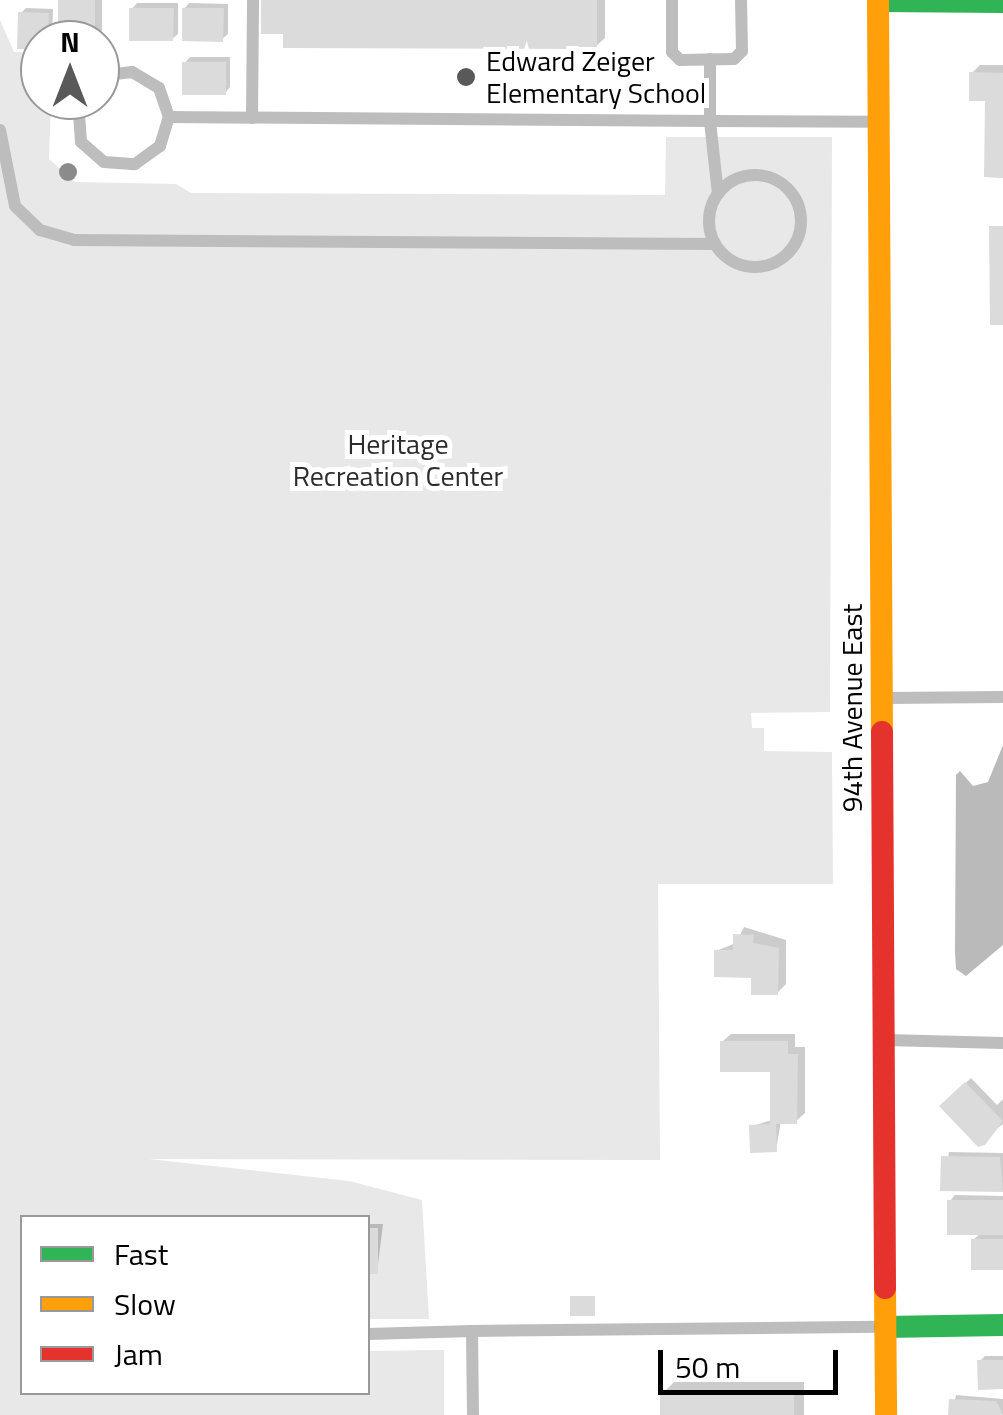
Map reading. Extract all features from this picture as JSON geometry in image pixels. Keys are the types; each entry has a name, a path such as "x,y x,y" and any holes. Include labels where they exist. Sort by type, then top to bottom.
{"main road":[{"path":"878,0 1003,2"},
{"name":"94th Avenue East","path":"878,0 886,1415"},
{"path":"885,1326 1003,1324"}],"lane":[{"path":"252,118 253,0"},
{"path":"672,0 672,52 680,60 734,59 742,51 741,0"},
{"path":"710,59 710,120 718,194 709,218 714,244 733,262 759,268 783,258 802,225 796,199 778,180 752,175 718,194"},
{"path":"79,120 81,142 104,162 120,165 149,157 169,117 159,88 147,78 120,72"},
{"path":"169,117 879,122"},
{"path":"0,130 16,206 40,230 74,240 714,244"},
{"path":"882,698 1003,697"},
{"path":"884,1040 1003,1043"},
{"path":"370,1334 885,1326"},
{"path":"472,1331 473,1415"}],"green space":[{"name":"Heritage Recreation Center","path":"0,20 14,52 20,52 20,120 50,120 49,159 75,182 176,184 191,193 665,195 666,137 832,137 830,712 751,713 752,728 764,728 764,751 832,752 833,884 658,884 660,1160 149,1159 349,1181 422,1200 429,1319 370,1319 370,1215 20,1215 20,1395 370,1395 370,1351 444,1350 444,1415 0,1415"}],"shaded area":[{"path":"1003,745 1003,945 966,976 956,969 955,952 956,775 960,771 973,786 988,782"}],"building":[{"path":"58,0 95,0 95,20 58,20"},
{"path":"261,0 597,0 597,49 283,48 283,34 261,34"},
{"path":"129,8 174,8 173,41 129,41"},
{"path":"182,8 224,8 223,42 182,41"},
{"path":"18,12 49,13 49,20 20,20 17,49"},
{"path":"182,62 226,62 226,95 182,95"},
{"path":"969,72 1003,73 1003,178 984,177 985,101 969,101"},
{"path":"989,226 1003,226 1003,325 990,325"},
{"path":"733,934 754,935 753,943 779,948 778,995 751,995 751,978 714,977 714,950 733,950"},
{"path":"720,1041 788,1041 788,1054 798,1054 797,1124 776,1124 777,1152 750,1153 749,1125 770,1124 770,1072 720,1072"},
{"path":"965,1082 1003,1121 985,1145 978,1147 939,1106"},
{"path":"941,1156 1000,1157 1003,1192 940,1191"},
{"path":"947,1200 1003,1200 1003,1235 947,1235"},
{"path":"370,1228 378,1228 378,1274 370,1274"},
{"path":"971,1239 1003,1239 1003,1270 971,1270"},
{"path":"570,1296 595,1296 595,1316 570,1316"},
{"path":"977,1360 1003,1360 1003,1389 978,1390"},
{"path":"660,1393 794,1393 794,1415 660,1415"},
{"path":"949,1399 996,1401 1003,1415 948,1415"}],"traffic: fast":[{"path":"878,1 1003,2"},
{"path":"885,1327 1003,1325"}],"traffic: slow":[{"path":"878,0 882,732"},
{"path":"885,1288 886,1415"}],"traffic: jam":[{"path":"882,732 885,1288"}],"place":[{"name":"Edward Zeiger Elementary School","path":"466,77"}]}
